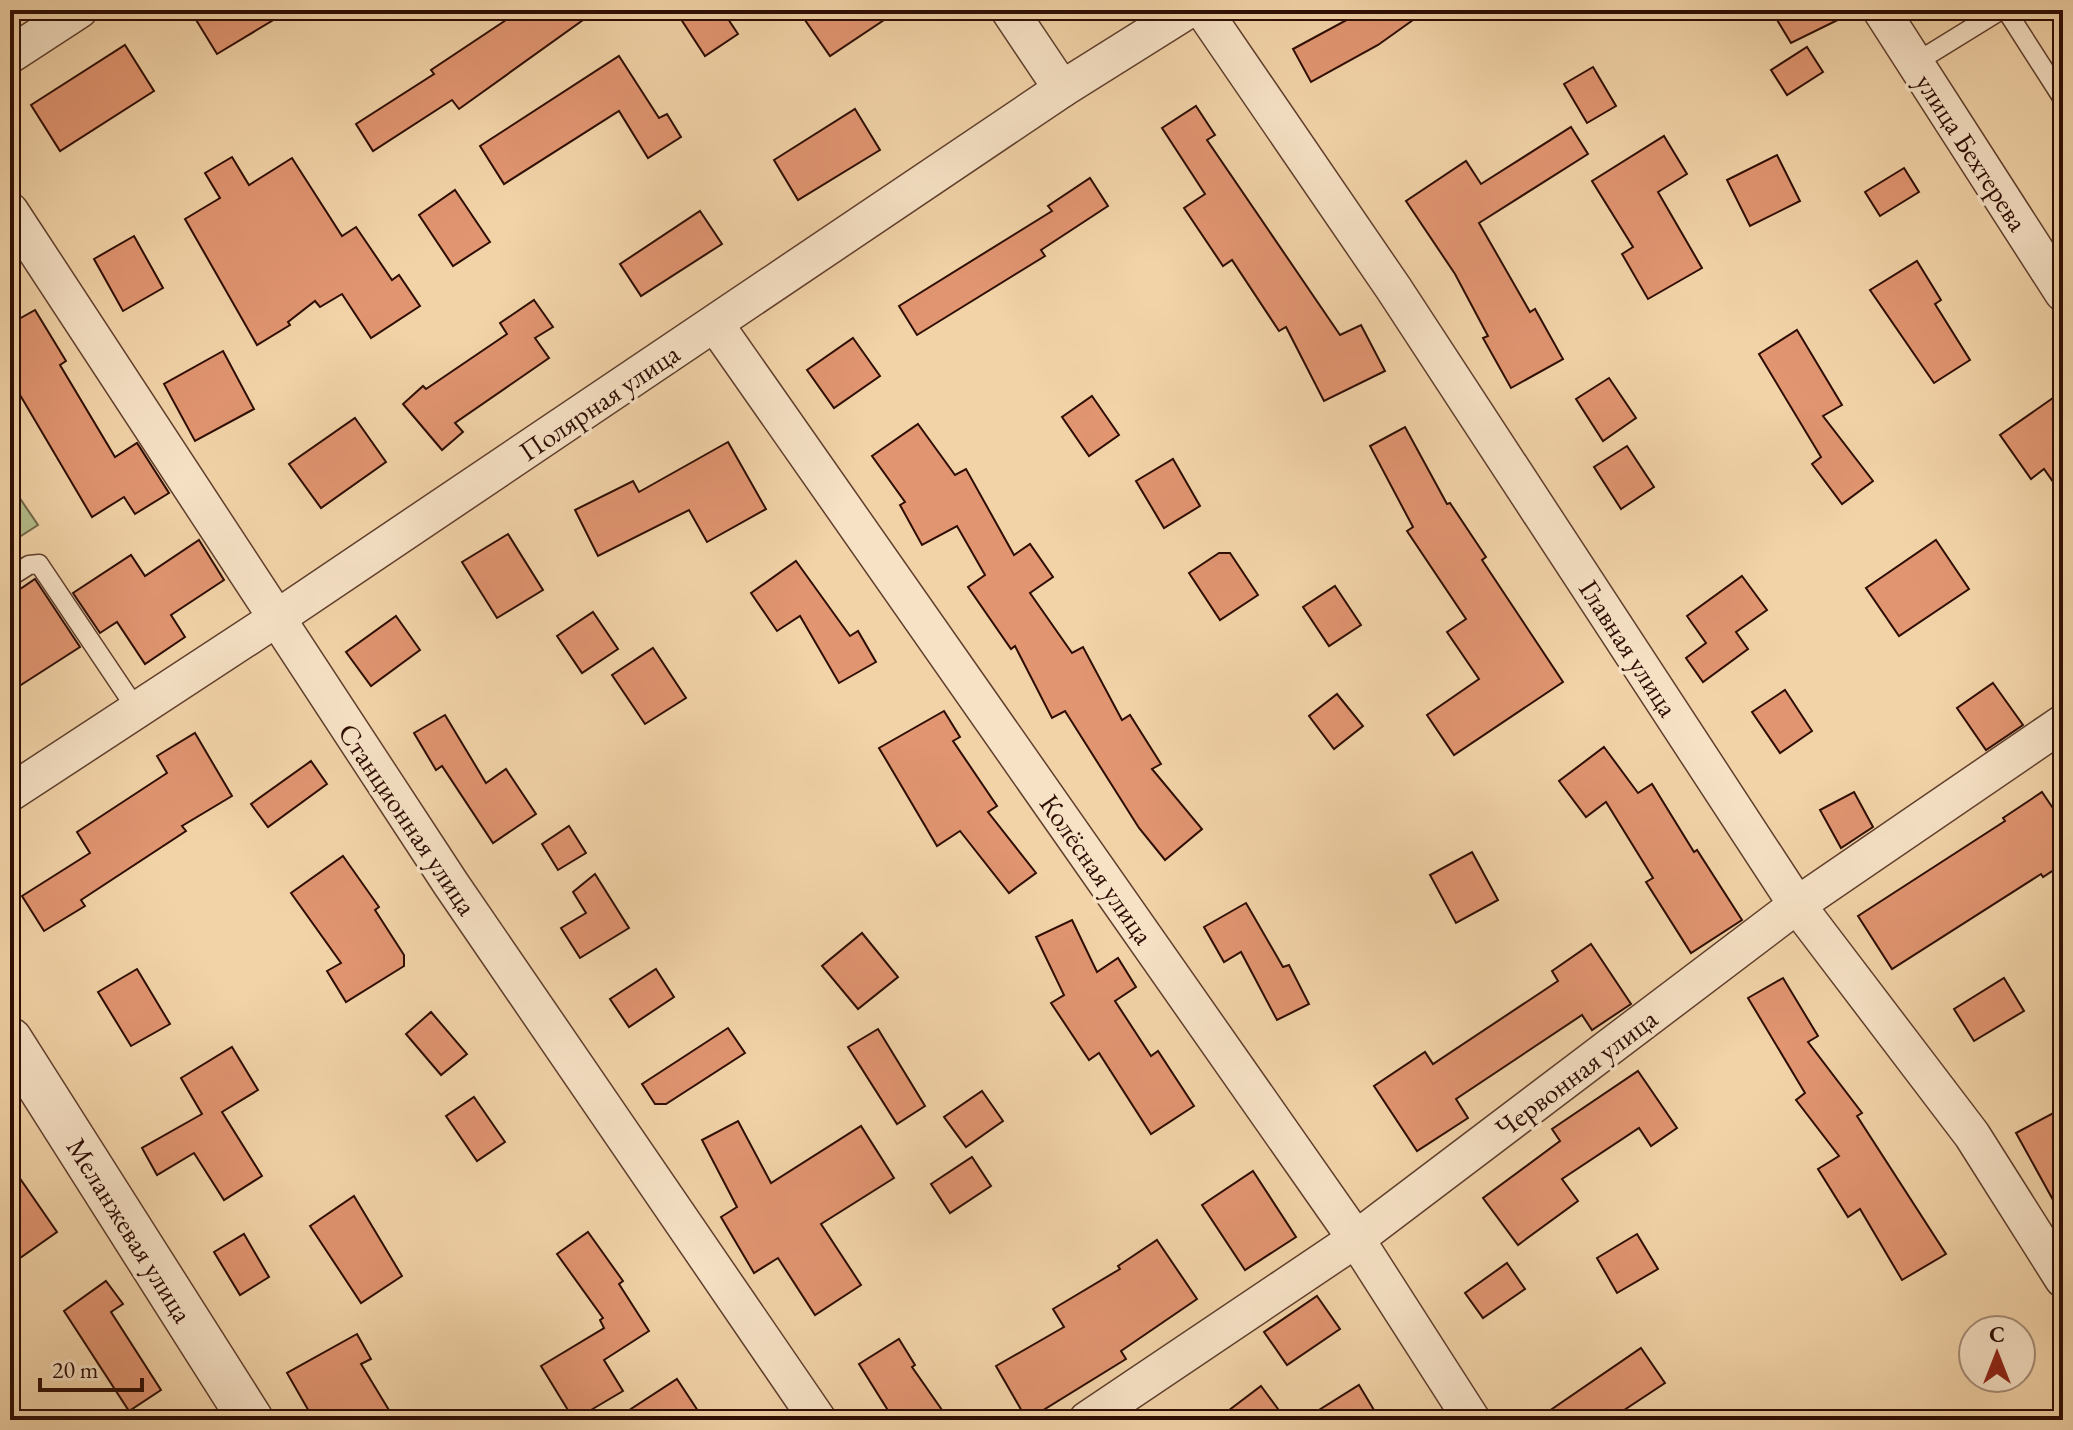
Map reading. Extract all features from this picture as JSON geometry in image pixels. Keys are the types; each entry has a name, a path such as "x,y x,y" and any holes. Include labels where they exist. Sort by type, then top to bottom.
{"street":[{"path":"10,55 79,10"},
{"path":"1009,10 1062,89"},
{"name":"Полярная улица","path":"10,793 274,620 1062,89 1188,10"},
{"name":"Главная улица","path":"1203,10 1394,289 1797,905 1972,1135 2063,1279"},
{"name":"улица Бехтерева","path":"1881,10 2063,293"},
{"name":"Станционная улица","path":"10,211 274,620 818,1420"},
{"name":"Колёсная улица","path":"715,324 1356,1239 1472,1420"},
{"name":"Червонная улица","path":"1087,1420 1356,1239 1797,905 2063,723"},
{"name":"Меланжевая улица","path":"10,1040 251,1420"}],"lane":[{"path":"1915,63 2003,10 2063,99"},
{"path":"10,577 29,565 39,564 137,710"}],"green space":[{"path":"17,494 38,525 10,543 10,498"}],"building":[{"path":"190,10 290,10 217,54"},
{"path":"521,10 597,10 459,109 452,100 373,151 356,124 434,74 431,70"},
{"path":"675,10 722,10 738,34 705,56"},
{"path":"798,10 899,10 830,56"},
{"path":"1365,10 1427,10 1378,45 1311,82 1293,49"},
{"path":"1771,10 1858,10 1791,43"},
{"path":"125,45 154,91 60,151 31,105"},
{"path":"1807,47 1823,72 1787,95 1771,70"},
{"path":"619,56 659,118 667,114 681,137 648,158 619,111 504,184 480,146"},
{"path":"1593,67 1616,106 1587,123 1564,84"},
{"path":"1196,106 1215,135 1207,140 1340,335 1361,325 1385,371 1324,401 1286,327 1279,331 1232,260 1223,266 1184,208 1205,194 1162,128"},
{"path":"855,109 880,150 798,200 774,160"},
{"path":"1571,127 1588,154 1479,223 1530,312 1535,309 1563,359 1511,388 1483,338 1488,336 1455,274 1406,201 1466,161 1481,184"},
{"path":"1664,136 1687,174 1658,192 1702,268 1648,299 1622,254 1633,247 1592,181"},
{"path":"1777,155 1800,201 1750,226 1727,180"},
{"path":"232,157 249,185 292,158 342,236 356,227 392,280 399,275 420,306 371,338 342,294 320,307 315,301 288,322 290,325 257,345 185,219 220,198 205,173"},
{"path":"1904,168 1919,192 1880,216 1865,192"},
{"path":"1090,178 1108,206 1041,250 1045,256 917,335 899,306 1052,211 1048,206"},
{"path":"455,190 490,242 453,266 419,215"},
{"path":"700,211 722,244 641,296 620,264"},
{"path":"134,236 163,288 123,311 94,259"},
{"path":"1917,261 1941,300 1935,304 1970,360 1934,383 1870,290"},
{"path":"534,300 553,327 535,338 549,358 455,423 463,432 442,450 403,404 423,386 426,389 507,334 500,323"},
{"path":"35,310 66,361 60,365 115,457 137,443 169,493 135,514 124,497 92,517 10,378 10,324"},
{"path":"1797,330 1842,405 1823,416 1873,481 1842,504 1812,464 1821,457 1759,354"},
{"path":"853,338 880,376 834,408 807,370"},
{"path":"223,351 254,409 195,441 164,384"},
{"path":"1609,378 1636,418 1603,441 1576,399"},
{"path":"2063,391 2063,496 2044,469 2031,479 2000,435"},
{"path":"1092,396 1119,435 1089,456 1062,417"},
{"path":"355,418 386,462 321,508 289,464"},
{"path":"918,424 955,475 966,469 1014,555 1030,544 1053,577 1030,593 1072,653 1083,647 1122,720 1130,715 1161,764 1152,769 1202,829 1165,860 1139,828 1065,711 1052,718 1015,646 1011,649 968,587 985,575 957,526 922,545 900,505 905,502 872,456"},
{"path":"1405,427 1447,504 1450,503 1486,557 1482,560 1563,682 1454,755 1427,715 1479,679 1447,632 1466,619 1407,531 1413,527 1370,446"},
{"path":"728,442 766,509 707,542 689,510 598,556 575,510 633,481 639,492"},
{"path":"1627,446 1654,487 1621,509 1594,467"},
{"path":"1173,459 1200,506 1164,528 1136,481"},
{"path":"508,534 543,590 497,618 462,562"},
{"path":"199,540 224,580 171,615 185,637 145,664 117,622 100,633 73,593 131,555 145,576"},
{"path":"1936,540 1969,589 1899,636 1866,588"},
{"path":"1219,553 1230,553 1258,595 1220,620 1189,573"},
{"path":"796,561 850,636 858,631 876,662 839,683 800,616 777,631 751,593"},
{"path":"1742,576 1767,610 1736,632 1748,649 1703,682 1686,658 1706,643 1687,616"},
{"path":"35,579 80,647 10,692 10,596"},
{"path":"1335,586 1361,625 1329,646 1303,607"},
{"path":"593,612 618,649 582,673 557,636"},
{"path":"396,616 420,650 371,686 346,652"},
{"path":"653,648 686,698 645,724 612,675"},
{"path":"1993,683 2023,725 1986,750 1957,708"},
{"path":"1785,690 1812,731 1780,753 1752,712"},
{"path":"1337,694 1363,726 1334,749 1309,716"},
{"path":"944,711 960,737 953,741 997,806 988,812 1036,873 1009,893 960,831 937,846 879,748"},
{"path":"445,715 486,783 506,769 536,814 493,843 442,766 436,770 414,733"},
{"path":"195,733 232,796 182,826 186,831 81,900 85,906 44,931 22,896 90,853 77,832 167,773 157,756"},
{"path":"1604,747 1638,793 1652,784 1694,852 1697,850 1742,920 1691,953 1646,882 1653,878 1606,802 1586,817 1559,781"},
{"path":"311,761 327,784 268,827 251,804"},
{"path":"1854,792 1873,827 1841,848 1820,810"},
{"path":"2042,792 2063,823 2063,864 2043,877 2041,874 1892,969 1858,916 2005,821 2003,818"},
{"path":"569,826 586,853 558,870 542,844"},
{"path":"1472,852 1498,900 1456,923 1430,875"},
{"path":"343,856 379,907 375,910 404,955 404,966 346,1002 327,971 341,963 291,893"},
{"path":"595,874 629,928 580,958 561,928 586,913 573,892"},
{"path":"1246,903 1283,967 1289,965 1309,1004 1277,1020 1241,952 1224,962 1204,927"},
{"path":"1072,920 1097,972 1118,958 1136,987 1115,1001 1151,1056 1158,1051 1194,1106 1151,1134 1099,1053 1089,1060 1051,1003 1064,995 1036,937"},
{"path":"862,933 898,977 858,1009 822,966"},
{"path":"1591,944 1631,1004 1592,1030 1582,1015 1456,1099 1468,1118 1417,1151 1374,1086 1425,1052 1433,1064 1558,981 1552,971"},
{"path":"137,969 170,1024 131,1046 98,992"},
{"path":"656,969 674,997 629,1027 610,999"},
{"path":"1783,978 1818,1036 1808,1042 1862,1113 1857,1116 1946,1254 1902,1280 1860,1209 1848,1217 1818,1169 1839,1156 1796,1100 1805,1093 1748,998"},
{"path":"2004,978 2024,1011 1974,1041 1954,1009"},
{"path":"431,1012 467,1054 441,1075 406,1034"},
{"path":"728,1028 745,1053 666,1104 655,1104 642,1084"},
{"path":"878,1029 925,1106 897,1124 848,1047"},
{"path":"232,1047 258,1090 222,1112 262,1176 224,1200 194,1153 157,1175 142,1148 202,1114 181,1078"},
{"path":"1638,1071 1677,1128 1651,1146 1639,1128 1562,1179 1578,1201 1518,1245 1483,1198 1560,1141 1552,1129"},
{"path":"982,1091 1003,1121 966,1147 944,1117"},
{"path":"474,1097 505,1142 477,1161 446,1116"},
{"path":"2063,1108 2063,1218 2016,1133"},
{"path":"738,1121 771,1183 861,1126 894,1178 821,1224 861,1285 815,1315 778,1258 754,1273 721,1217 737,1207 702,1140"},
{"path":"972,1157 991,1186 950,1213 931,1184"},
{"path":"10,1164 57,1232 10,1265"},
{"path":"1253,1171 1296,1237 1245,1270 1202,1205"},
{"path":"354,1196 402,1276 361,1303 310,1226"},
{"path":"588,1232 623,1281 619,1284 649,1331 604,1360 623,1391 574,1420 541,1366 604,1328 600,1320 603,1318 557,1254"},
{"path":"244,1234 269,1277 240,1295 214,1252"},
{"path":"1637,1234 1658,1269 1617,1293 1597,1258"},
{"path":"1157,1240 1197,1299 1121,1351 1126,1359 1027,1420 996,1366 1064,1327 1053,1309 1120,1269 1118,1266"},
{"path":"1507,1263 1525,1289 1483,1318 1465,1293"},
{"path":"106,1281 123,1304 111,1312 161,1390 129,1411 64,1311"},
{"path":"1317,1296 1340,1329 1287,1365 1264,1332"},
{"path":"357,1334 371,1359 361,1364 395,1420 314,1420 287,1373"},
{"path":"899,1339 915,1365 912,1367 949,1420 894,1420 859,1364"},
{"path":"1641,1348 1665,1383 1609,1420 1536,1420"},
{"path":"677,1379 704,1420 614,1420"},
{"path":"1359,1385 1380,1420 1303,1420"},
{"path":"1261,1386 1278,1409 1263,1420 1216,1420"}]}
